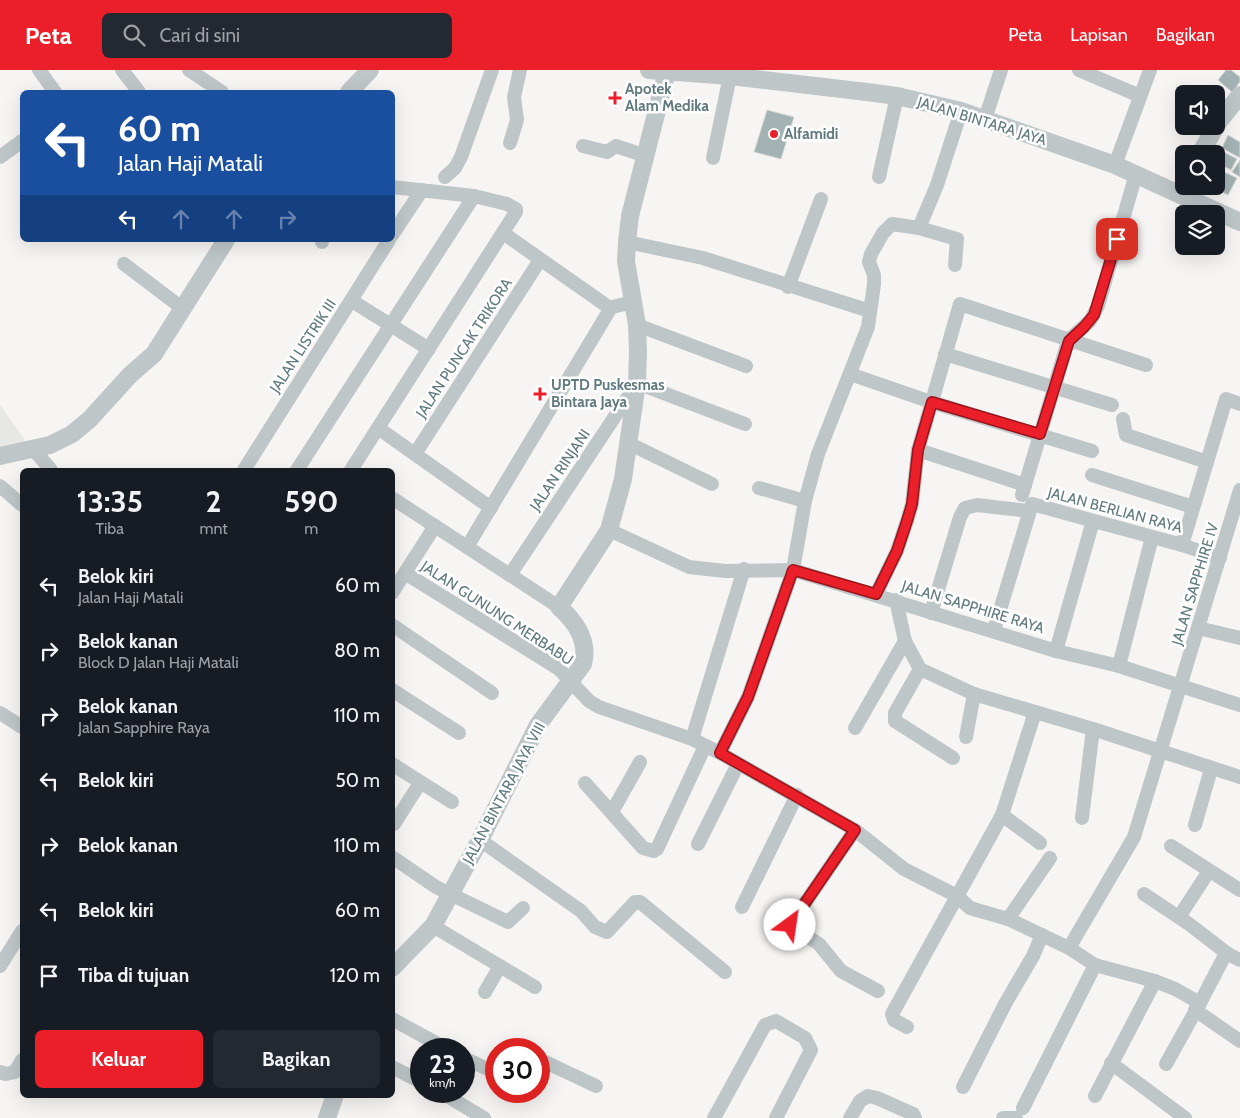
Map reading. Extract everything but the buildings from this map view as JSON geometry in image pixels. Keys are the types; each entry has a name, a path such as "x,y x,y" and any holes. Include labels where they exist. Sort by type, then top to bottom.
{"street":[{"path":"39,70 54,90"},
{"path":"122,70 137,90"},
{"path":"189,70 219,90"},
{"path":"351,90 370,70"},
{"path":"445,177 455,168 492,70"},
{"path":"510,143 517,120 514,97 520,70"},
{"name":"JALAN BINTARA JAYA","path":"649,70 730,76 897,96 985,119 1175,188"},
{"path":"395,500 559,607 609,530 620,496 636,383 636,325 626,261 630,216 668,70"},
{"path":"985,119 1001,70"},
{"path":"1080,70 1140,96"},
{"path":"1115,165 1150,70"},
{"path":"713,158 730,76"},
{"path":"1225,114 1240,95"},
{"path":"878,176 897,96"},
{"path":"919,228 961,112"},
{"path":"0,156 20,142"},
{"path":"583,146 607,152 616,146 646,156"},
{"path":"918,450 1023,490 1069,341 1090,321 1098,306 1136,174"},
{"path":"352,468 503,233 516,209 507,204 474,196 395,187"},
{"path":"395,230 422,190"},
{"name":"JALAN BINTARA JAYA","path":"1191,195 1240,222"},
{"path":"298,468 474,196"},
{"path":"788,287 821,199"},
{"path":"720,753 748,697 793,570 805,500 825,433 868,327 874,284 874,275 869,262 873,248 892,224 919,228 957,239 954,265"},
{"path":"503,233 609,308 632,302"},
{"path":"0,456 50,445 72,434 90,420 130,375 154,354 225,242"},
{"name":"JALAN LISTRIK III","path":"245,468 388,242"},
{"path":"627,242 703,258 788,287 870,311"},
{"name":"JALAN PUNCAK TRIKORA","path":"416,454 540,260"},
{"path":"124,264 182,308"},
{"path":"352,301 429,349"},
{"path":"876,594 897,551 912,504 918,450 960,304 1146,365"},
{"path":"467,546 609,314 609,308"},
{"path":"636,325 746,366"},
{"path":"945,354 1112,405"},
{"path":"850,374 932,402 1092,451"},
{"path":"636,383 745,424"},
{"name":"JALAN RINJANI","path":"510,575 636,383"},
{"path":"1182,545 1226,399 1240,404"},
{"path":"1123,419 1126,435 1207,462"},
{"path":"378,428 491,508"},
{"path":"628,443 712,484"},
{"path":"34,450 49,468"},
{"path":"1092,475 1194,507"},
{"path":"0,478 20,493"},
{"path":"0,486 20,502"},
{"path":"759,488 805,500"},
{"name":"JALAN SAPPHIRE IV","path":"1070,948 1128,850 1161,752 1240,490"},
{"name":"JALAN BERLIAN RAYA","path":"931,613 960,517 965,508 977,505 1029,511 1032,504 1182,545 1220,558"},
{"path":"994,630 1029,511"},
{"path":"1056,651 1093,521"},
{"path":"395,589 436,526"},
{"name":"JALAN SAPPHIRE RAYA","path":"609,530 689,567 725,570 793,570 896,600 931,613 994,630 1056,651 1118,666 1240,705"},
{"path":"1118,666 1152,537"},
{"path":"692,739 744,569"},
{"name":"JALAN GUNUNG MERBABU","path":"406,573 559,669 589,701 599,707 692,739 720,753 855,830 904,869 957,896 970,908 1008,919 1070,948 1095,965 1155,981 1175,989 1240,1041"},
{"path":"896,600 906,641 920,669 974,694 1093,729 1240,777"},
{"name":"JALAN BINTARA JAYA VIII","path":"395,965 433,926 480,840 538,725 583,664 585,653 584,640 567,614 559,607"},
{"path":"395,627 492,693"},
{"path":"1198,628 1240,638"},
{"path":"855,728 906,641"},
{"path":"920,669 895,713 895,721 953,758"},
{"path":"395,692 459,733"},
{"path":"966,737 974,694"},
{"path":"907,1027 894,1020 892,1014 1002,815 1035,712"},
{"path":"0,713 20,725"},
{"path":"1082,818 1093,729"},
{"path":"585,783 643,848 650,851 657,848 705,746"},
{"path":"612,812 640,762"},
{"path":"698,844 738,764"},
{"path":"395,766 452,802"},
{"path":"1195,825 1211,768"},
{"path":"395,822 420,783"},
{"path":"742,907 796,796"},
{"path":"1002,815 1040,842"},
{"path":"855,830 790,925 819,944 841,971 878,991"},
{"path":"480,840 581,911 602,931 607,932 635,902 640,902 725,972"},
{"path":"1171,846 1240,890"},
{"path":"1008,919 1050,858"},
{"path":"395,859 436,887 508,922 522,908"},
{"path":"1179,917 1209,871"},
{"path":"1144,894 1234,957"},
{"path":"433,926 535,987"},
{"path":"963,1087 1005,1004 1033,956 1042,935"},
{"path":"0,966 20,939"},
{"path":"1166,1064 1197,1007 1206,995 1221,961 1234,957"},
{"path":"1003,1118 1019,1113 1095,965"},
{"path":"485,992 500,966"},
{"path":"1095,1096 1110,1063 1155,981"},
{"path":"395,1021 427,1038"},
{"path":"714,1118 765,1025 776,1022 805,1038 811,1050 776,1118"},
{"path":"0,1072 6,1074 14,1072 20,1063"},
{"path":"1110,1063 1185,1118"},
{"path":"550,1064 596,1086"},
{"path":"395,1069 410,1076"},
{"path":"850,1118 860,1101 868,1096 913,1114 915,1118"},
{"path":"327,1118 334,1098"},
{"path":"459,1103 484,1118"}],"shaded area":[{"path":"0,405 25,440 13,449 0,449"}],"place":[{"name":"Apotek Alam Medika","path":"615,98"},
{"name":"Alfamidi","path":"774,134"},
{"name":"UPTD Puskesmas Bintara Jaya","path":"540,394"}],"route":[{"path":"790,925 790,922 855,830 720,753 731,735 748,697 793,570 876,594 897,551 912,504 918,450 932,402 1040,434 1069,341 1094,315 1117,239"}]}
